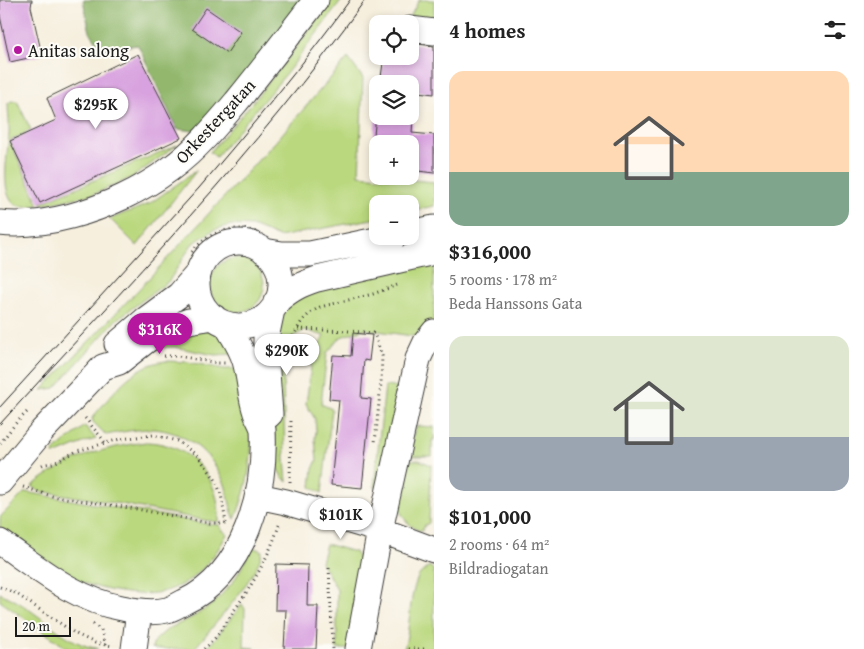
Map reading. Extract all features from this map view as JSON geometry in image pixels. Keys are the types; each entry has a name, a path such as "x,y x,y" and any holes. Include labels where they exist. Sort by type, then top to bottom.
{"street":[{"name":"Orkestergatan","path":"0,223 12,225 33,224 85,212 138,189 171,169 198,146 218,124 264,69 316,0"},
{"path":"419,30 434,32"},
{"path":"419,231 434,228"},
{"path":"8,486 42,431 104,366 109,350 179,295 199,272 210,254 216,249 230,244 244,243 264,251 282,254 310,254 369,242"},
{"path":"255,359 266,338 280,288 279,274 274,262 264,251"},
{"path":"104,366 119,362 151,338 167,329 189,321 220,321 233,326 248,325 261,319 288,291 300,285 317,279 434,252"},
{"path":"0,542 71,590 105,605 139,611 167,610 201,594 216,580 234,558 236,528 258,496 263,428 270,414 255,359 240,347 220,321 202,305 197,289 199,272"},
{"path":"358,649 380,530 418,359 426,342 434,332"},
{"path":"258,496 286,502 380,530 434,550"},
{"path":"125,648 139,611"}],"path":[{"path":"156,358 178,356 218,363 288,357 288,346 302,321 310,313 320,308 373,294 406,281"},
{"path":"298,329 374,333 382,356 382,383 375,451"},
{"path":"90,412 84,418 106,442"},
{"path":"204,649 224,626 243,598 272,545 286,502 291,479 291,416"},
{"path":"44,464 54,463 77,451 120,439 153,435 177,441 198,456 215,479 236,528"},
{"path":"38,469 44,464 46,458"},
{"path":"8,486 22,485 24,488 52,496 136,509 236,528 272,545"},
{"path":"329,568 332,649"},
{"path":"0,587 15,593 76,634 106,647 125,648"},
{"path":"408,649 426,649"}],"green space":[{"path":"83,0 309,0 203,132 177,129 138,45 102,49 90,32"},
{"path":"331,0 342,0 286,74 216,157 210,152 288,58"},
{"path":"419,0 434,0 434,24 419,22 419,15 411,15"},
{"path":"348,58 363,78 359,175 369,176 369,185 419,185 419,181 434,182 434,206 419,209 419,195 369,195 369,220 279,237 252,226 231,225 214,230 192,244 169,281 116,320 55,388 42,390 139,289 276,141"},
{"path":"17,101 31,130 10,141 39,205 18,206 9,197 6,180 9,130 8,103"},
{"path":"177,145 133,177 94,194 43,205 41,203"},
{"path":"197,170 137,246 110,219 149,204"},
{"path":"232,258 242,258 252,262 260,270 264,285 260,300 252,308 242,312 232,312 222,308 214,300 210,290 210,280 214,270 222,262"},
{"path":"434,262 434,321 419,337 364,329 341,337 327,353 321,404 332,409 322,493 311,487 313,469 317,460 316,430 315,419 306,404 312,360 324,336 305,330 275,346 278,319 291,301 327,285"},
{"path":"205,329 219,336 234,354 215,355 174,347 151,351 159,341"},
{"path":"166,361 237,369 249,415 251,458 243,496 235,519 226,487 219,471 196,445 176,434 153,429 106,435 93,422 92,418 115,390 133,374 143,368"},
{"path":"276,362 281,366 283,377 287,482 275,464 272,364"},
{"path":"385,386 400,388 376,489 374,486"},
{"path":"85,426 96,439 53,454 61,445"},
{"path":"419,426 434,427 432,456 408,456 415,428"},
{"path":"146,442 162,444 176,449 189,456 200,466 215,491 219,522 39,491 32,486 45,476 72,461 114,447"},
{"path":"408,460 419,460 431,465 429,523 425,525 422,531 417,530 408,523 402,514 399,504 405,490 403,487"},
{"path":"25,492 220,525 221,529 227,534 218,550 207,563 184,583 155,593 139,594 110,590 79,581 39,556 0,528 0,517"},
{"path":"326,544 355,552 366,568 349,649 337,649 337,589 321,562"},
{"path":"252,547 262,551 253,573 234,601 194,649 152,648 155,640 168,629 193,617 213,604 233,582"},
{"path":"429,566 434,570 434,649 404,649 415,586 419,576"},
{"path":"0,593 24,606 65,635 86,646 98,649 68,649 0,601"},
{"path":"242,604 245,609 244,647 255,649 207,649"}],"building":[{"path":"0,0 32,0 31,7 42,55 10,62 0,16"},
{"path":"206,8 241,32 227,53 192,29"},
{"path":"419,44 434,46 434,94 419,92 419,75 381,75 383,65 419,65"},
{"path":"138,54 181,138 40,203 10,141 56,120 47,98"},
{"path":"375,125 412,125 412,133 434,135 434,173 419,171 419,135 374,135"},
{"path":"353,333 372,335 369,361 364,360 361,398 371,399 362,488 331,485 339,400 329,399 333,355 351,356"},
{"path":"276,564 308,565 307,606 318,606 316,649 284,649 286,610 275,610"}],"tram line":[{"path":"0,407 199,188 295,72 350,0"},
{"path":"0,424 235,165 280,111 365,0"}],"place":[{"name":"Anitas salong","path":"18,50"}]}
